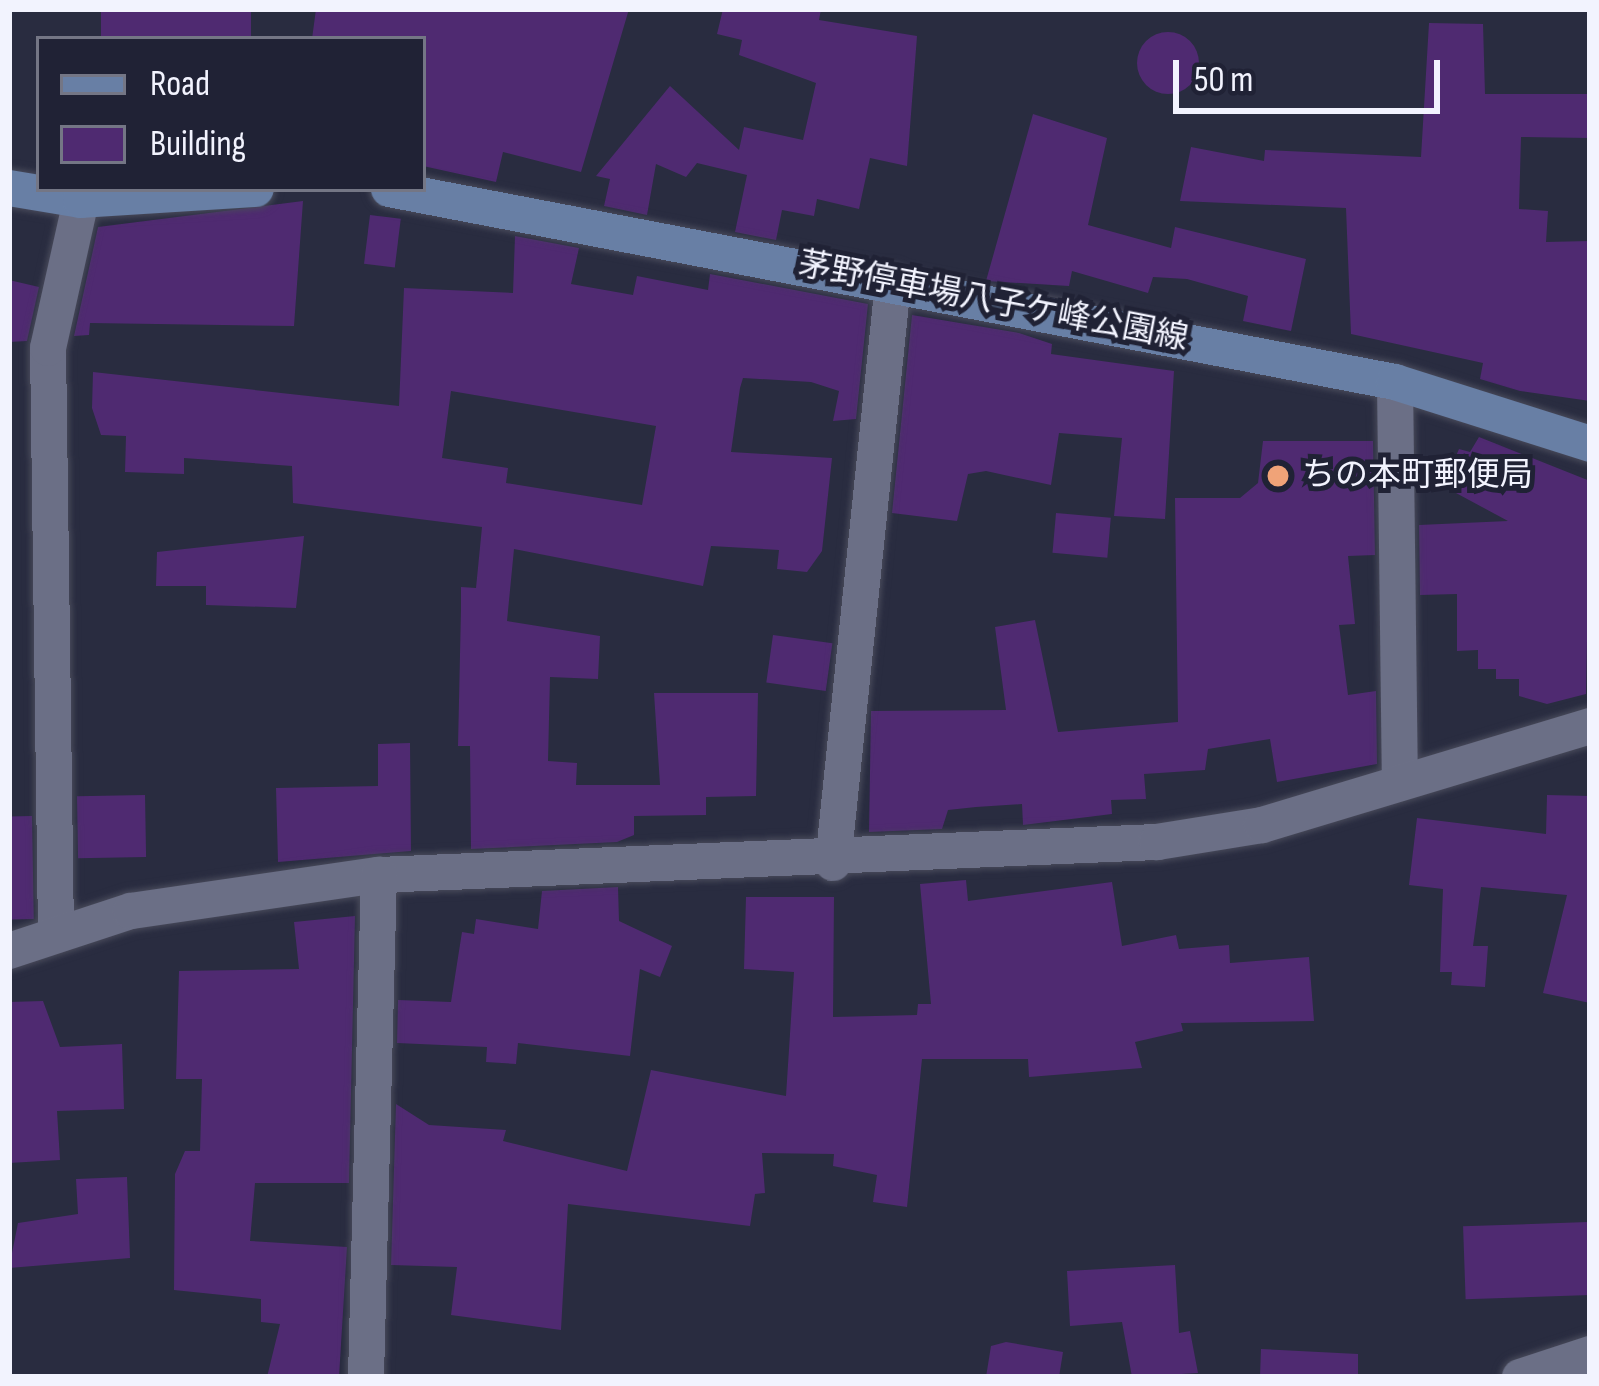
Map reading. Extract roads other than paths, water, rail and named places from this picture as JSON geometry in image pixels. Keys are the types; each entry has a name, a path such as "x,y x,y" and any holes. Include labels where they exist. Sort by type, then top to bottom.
{"main road":[{"path":"9,188 81,200 208,192"},
{"name":"茅野停車場八子ケ峰公園線","path":"405,192 1395,382 1590,444"}],"street":[{"path":"56,934 48,348 81,200"},
{"path":"833,863 893,283"},
{"path":"1395,382 1400,781"},
{"path":"9,951 131,911 379,875 833,863 1157,842 1262,825 1590,726"},
{"path":"366,1377 379,875"},
{"path":"1520,1377 1590,1354"}],"place":[{"name":"ちの本町郵便局","path":"1278,476"}]}
